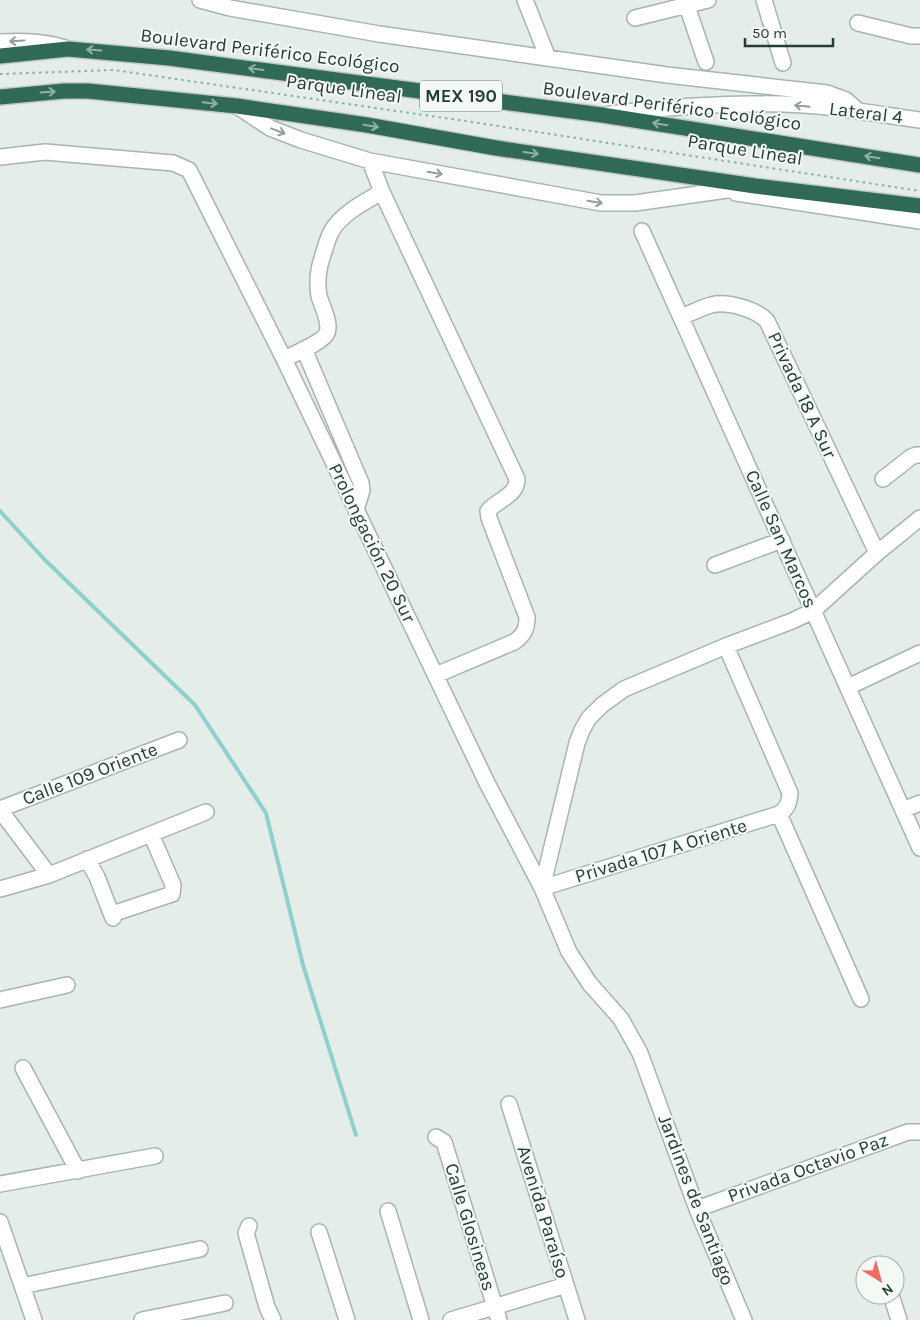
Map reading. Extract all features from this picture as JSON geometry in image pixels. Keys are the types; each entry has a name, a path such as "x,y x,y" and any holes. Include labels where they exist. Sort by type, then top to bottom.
{"highway":[{"name":"Boulevard Periférico Ecológico","path":"0,56 68,49 169,58 602,115 920,165"},
{"name":"MEX 190","path":"0,97 64,91 88,91 237,106 755,186 920,206"}],"street":[{"path":"200,0 230,8 379,34 667,74 827,92 846,100 858,111"},
{"path":"525,0 548,58"},
{"path":"635,18 708,0"},
{"path":"764,0 783,63"},
{"path":"687,6 706,62"},
{"path":"858,23 911,36 920,36"},
{"path":"0,42 28,41 52,44 68,49"},
{"name":"Lateral 4","path":"602,115 656,109 784,104 858,111 920,120"},
{"path":"237,106 270,128 301,140 370,161 600,203 635,203 755,186"},
{"path":"904,118 920,111"},
{"name":"Prolongación 20 Sur","path":"0,157 45,152 173,163 189,170 284,359 486,783 542,888 569,952 590,984 620,1019 640,1053 650,1079"},
{"path":"370,161 382,192 517,479 517,486 514,491 493,505 488,511 527,617 526,631 514,642 436,675"},
{"path":"722,191 920,221"},
{"path":"284,359 324,338 327,333 328,326 318,290 318,278 320,264 331,232 340,221 360,205 382,192"},
{"name":"Calle San Marcos","path":"642,231 920,848"},
{"name":"Privada 18 A Sur","path":"681,317 717,304 748,308 762,315 767,320 877,553"},
{"path":"304,349 361,483 362,490 356,510"},
{"path":"883,478 911,457 920,455"},
{"path":"542,888 577,743 589,718 614,695 637,682 813,611 877,553 920,518"},
{"path":"715,565 782,540"},
{"path":"726,646 790,794 789,804 779,814 861,999"},
{"path":"848,687 920,653"},
{"name":"Calle 109 Oriente","path":"0,809 179,740"},
{"path":"903,810 920,803"},
{"path":"0,809 49,875"},
{"path":"0,888 49,875 206,812"},
{"name":"Privada 107 A Oriente","path":"542,888 779,814"},
{"path":"87,860 97,877 112,916 172,894 173,885 151,834"},
{"path":"0,1000 68,986"},
{"path":"23,1068 78,1171"},
{"name":"Jardines de Santiago","path":"650,1079 697,1209 744,1320"},
{"name":"Avenida Paraíso","path":"509,1104 577,1320"},
{"name":"Privada Octavio Paz","path":"697,1209 908,1132 920,1132"},
{"name":"Calle Glosineas","path":"436,1137 444,1142 497,1313"},
{"path":"0,1184 155,1156"},
{"path":"388,1211 421,1320"},
{"path":"0,1222 3,1240 34,1320"},
{"path":"249,1226 246,1233 272,1320"},
{"path":"319,1232 347,1320"},
{"path":"22,1286 200,1250"},
{"path":"451,1320 497,1313 566,1286"},
{"path":"142,1320 225,1303"},
{"path":"894,1305 900,1320"}],"path":[{"name":"Parque Lineal","path":"0,74 114,70 479,123 920,191"}],"waterway":[{"path":"0,511 45,560 195,705 266,813 303,965 356,1135"}]}
